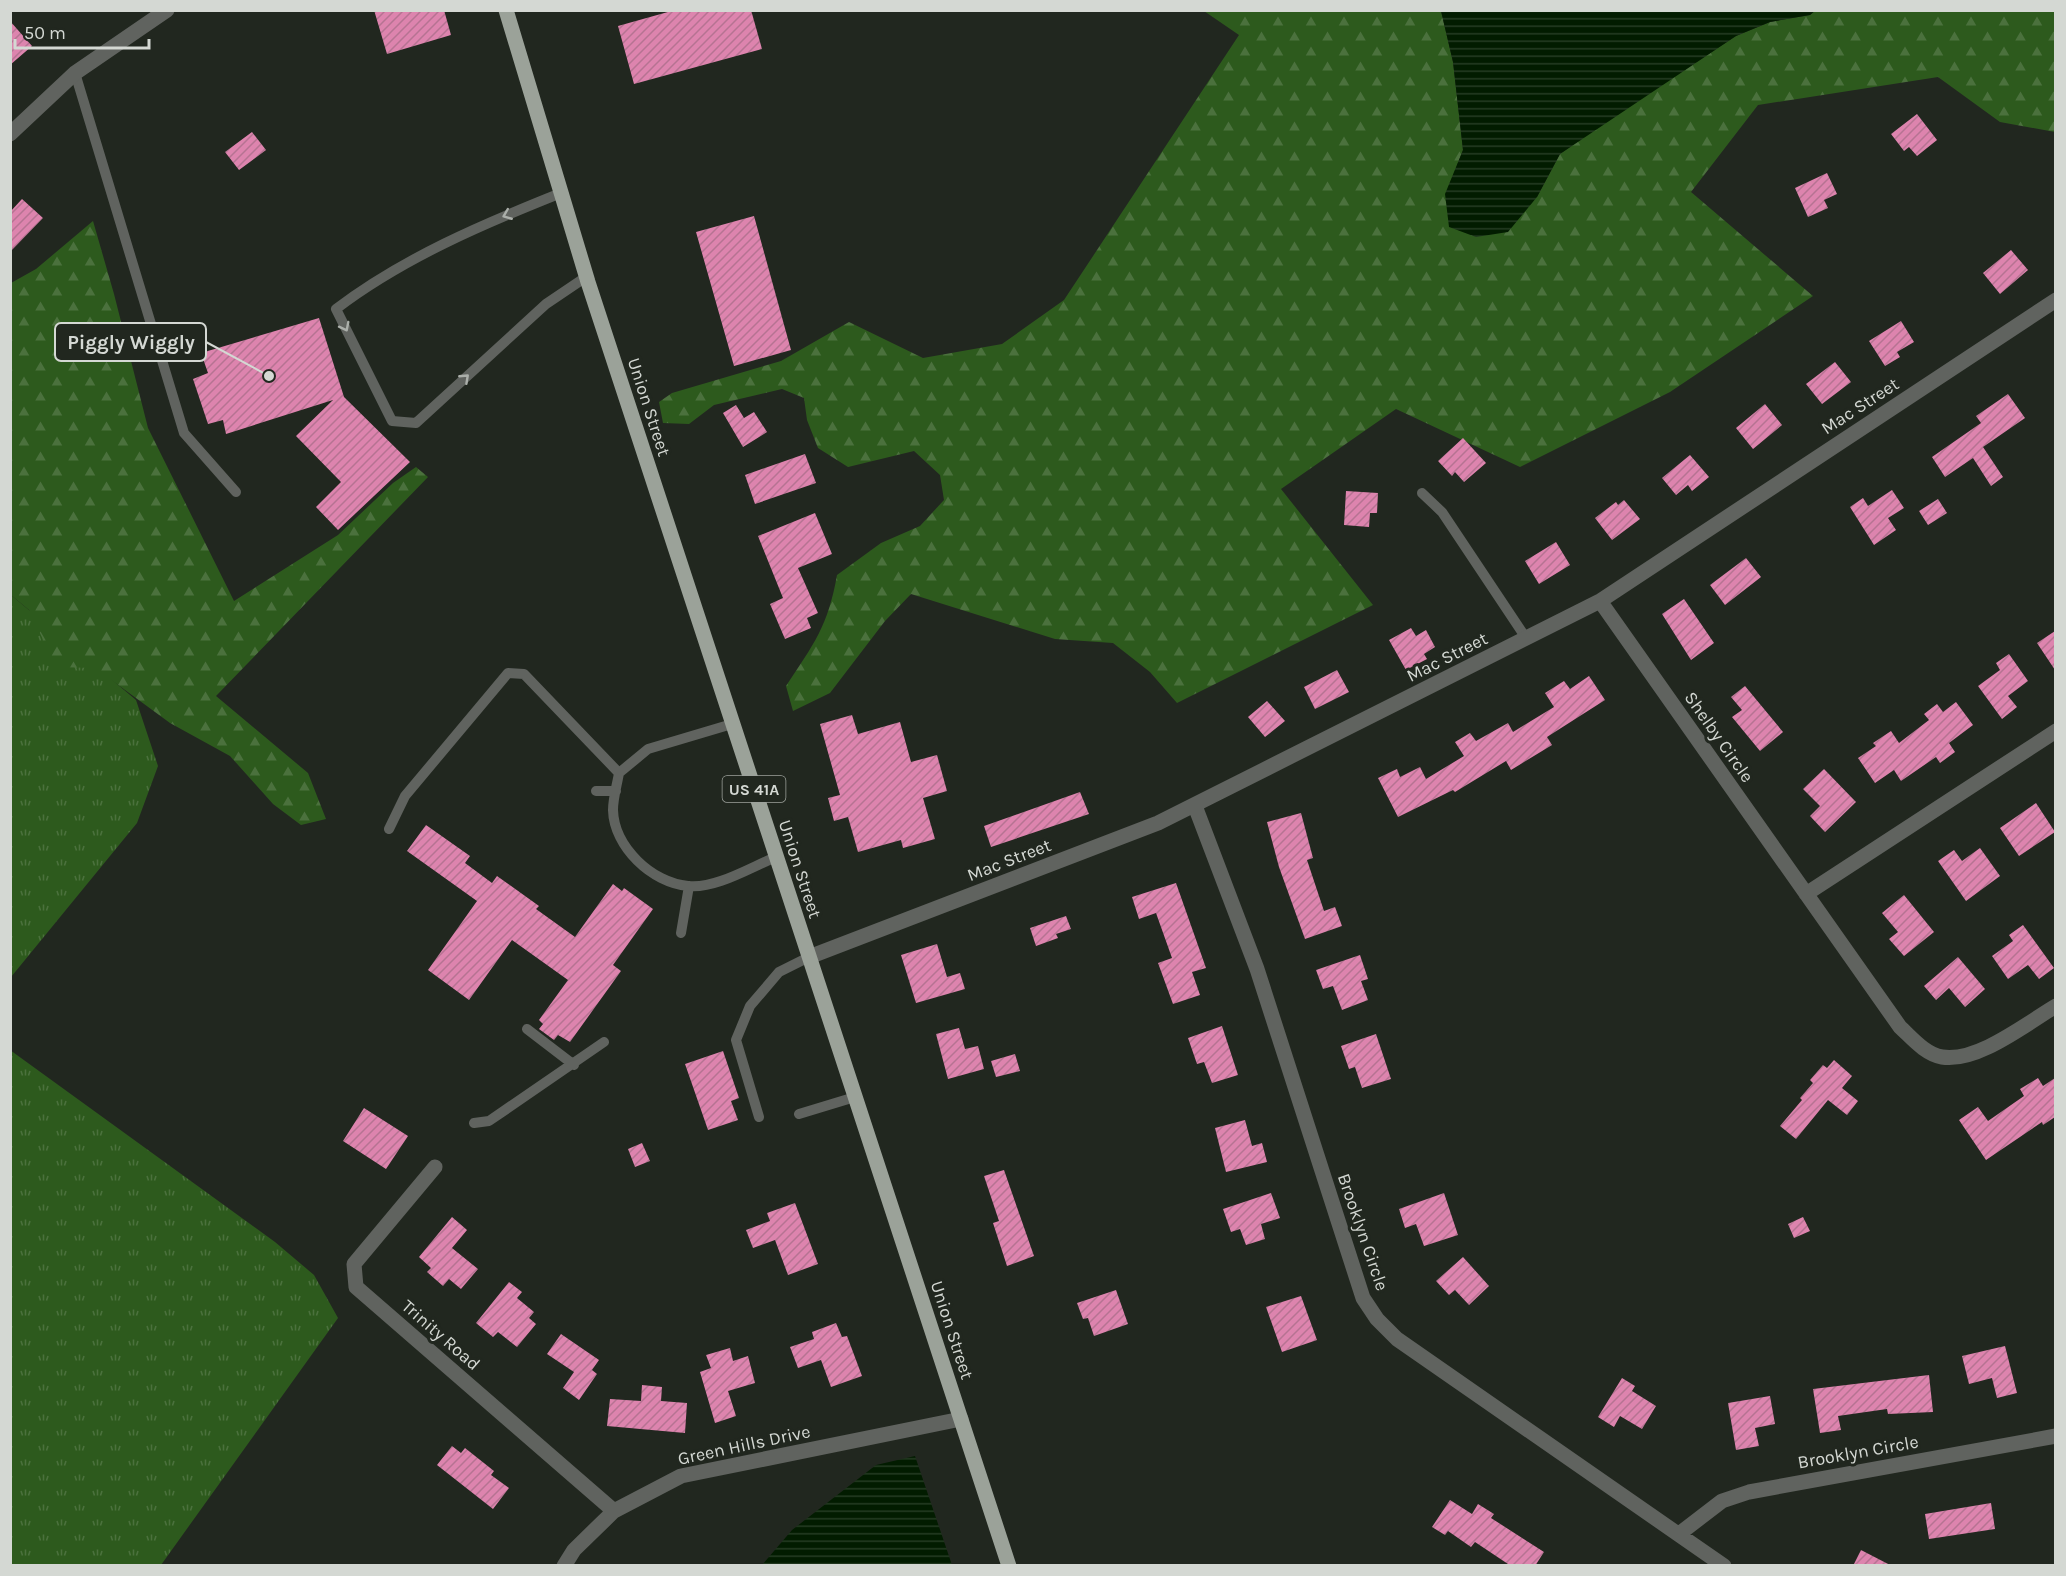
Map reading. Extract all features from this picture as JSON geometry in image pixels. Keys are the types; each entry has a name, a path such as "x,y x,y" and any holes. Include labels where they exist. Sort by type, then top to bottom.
{"main road":[{"name":"Union Street","path":"506,10 586,277 1009,1566"}],"street":[{"path":"10,134 75,73 167,10"},
{"name":"Mac Street","path":"809,957 1158,823 1599,601 2055,300"},
{"name":"Shelby Circle","path":"1599,601 1900,1027 1922,1048 1941,1057 1959,1057 1984,1049 2055,1006"},
{"path":"1806,894 2055,731"},
{"name":"Brooklyn Circle","path":"1195,806 1257,969 1363,1298 1377,1319 1397,1339 1724,1566"},
{"name":"Trinity Road","path":"435,1167 354,1263 356,1287 614,1511"},
{"name":"Green Hills Drive","path":"564,1566 574,1550 614,1511 681,1476 961,1419"},
{"name":"Brooklyn Circle","path":"1679,1534 1722,1501 1749,1492 2055,1436"}],"lane":[{"path":"75,73 184,433 236,492"},
{"path":"561,193 492,220 368,284 336,309 392,421 416,423 546,304 586,277"},
{"path":"1422,494 1442,512 1526,638"},
{"path":"389,829 405,796 508,673 524,674 619,773"},
{"path":"732,724 648,749 619,773 613,811 623,842 637,863 660,876 689,886 716,882 776,857"},
{"path":"596,791 616,791"},
{"path":"681,933 689,886"},
{"path":"759,1117 736,1040 750,1006 779,972 809,957"},
{"path":"527,1029 574,1065"},
{"path":"474,1123 489,1121 574,1065 604,1042"},
{"path":"799,1114 855,1097"}],"green space":[{"path":"1815,10 2055,11 2055,132 2000,122 1938,77 1758,105 1691,192 1813,296 1670,392 1520,467 1396,409 1281,489 1373,605 1177,703 1150,672 1113,643 1055,639 911,594 885,621 830,693 793,711 786,686 819,634 829,608 837,575 881,543 920,526 944,500 940,475 914,451 848,467 818,448 807,420 804,398 782,389 714,405 689,424 663,423 659,402 672,393 781,361 849,322 923,358 1002,344 1064,300 1239,35 1204,11 1441,11 1453,62 1463,150 1446,194 1537,197 1560,154 1607,120 1736,36 1770,22 1810,15"},
{"path":"93,221 148,428 234,601 338,535 393,483 416,467 428,477 216,696 308,773 326,819 301,825 273,804 230,756 170,723 95,668 56,667 29,610 11,595 11,283 36,269"},
{"path":"11,595 136,700 158,766 137,823 11,977"},
{"path":"10,1050 275,1242 314,1275 338,1318 161,1565 11,1565"}],"shaded area":[{"path":"1441,10 1815,11 1810,15 1770,22 1736,36 1560,154 1537,197 1508,232 1476,237 1449,227 1445,194 1463,150 1453,62"},
{"path":"915,1456 952,1565 762,1565 792,1530 876,1465"}],"building":[{"path":"374,10 444,10 451,35 387,54"},
{"path":"675,10 751,10 762,49 634,84 618,26"},
{"path":"10,21 32,46 10,65"},
{"path":"1917,114 1937,140 1917,156 1909,147 1904,151 1891,134"},
{"path":"252,132 266,150 239,170 225,152"},
{"path":"1827,173 1837,194 1824,200 1828,208 1808,217 1795,188"},
{"path":"22,199 43,218 10,252 10,212"},
{"path":"754,216 791,350 734,366 696,232"},
{"path":"2011,250 2028,270 2000,294 1983,273"},
{"path":"319,318 344,397 410,462 338,530 316,507 341,482 296,436 333,400 226,434 223,420 208,424 193,379 208,373 201,353"},
{"path":"1901,321 1914,342 1897,352 1900,357 1885,366 1869,341"},
{"path":"1835,362 1851,382 1822,404 1806,384"},
{"path":"2008,394 2025,418 1983,447 2003,477 1991,486 1973,458 1945,477 1932,457 1981,423 1976,416"},
{"path":"1765,404 1782,425 1753,449 1736,428"},
{"path":"736,405 744,418 754,412 767,432 743,447 723,413"},
{"path":"1463,438 1486,463 1464,482 1455,472 1452,476 1438,461"},
{"path":"805,454 816,483 755,504 745,475"},
{"path":"1690,455 1709,477 1692,491 1688,485 1676,495 1662,478"},
{"path":"1892,490 1904,508 1888,518 1896,530 1874,545 1850,507 1863,498 1868,506"},
{"path":"1346,491 1378,493 1377,513 1370,513 1369,527 1344,525"},
{"path":"1938,499 1947,513 1928,525 1919,511"},
{"path":"1624,500 1640,519 1612,540 1595,518 1616,502 1618,505"},
{"path":"815,513 832,554 798,568 818,613 807,618 811,628 785,639 770,604 783,598 758,536"},
{"path":"1556,542 1570,565 1539,584 1525,561"},
{"path":"1746,558 1761,577 1725,605 1710,585"},
{"path":"1684,599 1714,643 1691,660 1662,614"},
{"path":"1411,628 1416,636 1426,630 1435,647 1424,654 1427,659 1406,670 1389,640"},
{"path":"2055,631 2055,670 2037,643"},
{"path":"2009,654 2028,681 2008,696 2017,707 2002,719 1978,686 2000,670 1996,663"},
{"path":"1337,670 1349,692 1315,709 1304,687"},
{"path":"1589,676 1605,700 1547,737 1552,745 1511,770 1506,761 1455,792 1453,790 1398,817 1378,778 1397,769 1400,777 1420,767 1426,779 1464,756 1455,742 1470,733 1476,741 1508,723 1513,732 1554,707 1545,693 1564,681 1570,689"},
{"path":"1745,686 1783,732 1760,751 1732,717 1742,710 1731,697"},
{"path":"1267,701 1285,721 1265,737 1248,717"},
{"path":"1956,702 1973,725 1949,743 1955,752 1940,763 1936,757 1901,781 1894,770 1875,783 1858,758 1876,746 1873,743 1891,731 1899,743 1929,720 1924,714 1937,704 1943,712"},
{"path":"852,715 858,734 900,722 911,762 937,755 947,791 923,798 935,839 903,848 901,840 858,852 848,817 834,821 828,798 840,795 820,724"},
{"path":"1824,769 1856,802 1825,832 1810,816 1820,806 1803,789"},
{"path":"1080,792 1089,814 991,847 984,826"},
{"path":"2036,803 2055,832 2019,856 2000,828"},
{"path":"1301,813 1313,858 1307,860 1324,911 1335,907 1342,926 1305,939 1279,867 1267,822"},
{"path":"426,825 470,856 465,863 492,883 497,876 539,906 536,909 575,937 613,884 622,891 624,888 653,909 613,965 621,971 570,1042 558,1035 554,1040 539,1029 543,1024 539,1020 568,980 512,940 469,1000 428,970 477,901 407,851"},
{"path":"1980,848 2000,876 1966,901 1938,861 1954,850 1962,861"},
{"path":"1176,883 1206,968 1192,972 1200,995 1173,1004 1158,963 1172,958 1156,913 1139,919 1132,897"},
{"path":"1904,895 1934,932 1904,956 1889,939 1898,932 1882,913"},
{"path":"1066,916 1071,929 1056,934 1058,938 1036,946 1030,928"},
{"path":"2023,925 2054,968 2039,979 2028,965 2008,979 1992,956 2013,941 2009,935"},
{"path":"937,944 947,977 960,973 965,989 916,1003 901,955"},
{"path":"1360,955 1368,979 1361,981 1368,1000 1342,1010 1333,986 1323,989 1316,970"},
{"path":"1958,957 1985,989 1965,1007 1949,988 1936,1000 1924,986"},
{"path":"1222,1026 1238,1075 1212,1083 1204,1062 1197,1064 1188,1038"},
{"path":"959,1028 965,1049 978,1046 984,1069 948,1079 936,1034"},
{"path":"1376,1034 1391,1079 1362,1088 1355,1067 1349,1069 1341,1046"},
{"path":"723,1051 739,1098 731,1101 738,1120 708,1130 685,1064"},
{"path":"1015,1054 1020,1071 996,1077 991,1061"},
{"path":"1834,1060 1852,1076 1842,1088 1858,1101 1847,1115 1828,1100 1796,1139 1780,1126 1802,1100 1800,1098 1813,1083 1810,1080 1823,1065 1827,1068"},
{"path":"2038,1078 2043,1086 2055,1078 2055,1117 2043,1125 2042,1122 1986,1160 1959,1120 1978,1107 1988,1121 2024,1096 2020,1089"},
{"path":"364,1108 408,1136 386,1169 343,1141"},
{"path":"1245,1120 1252,1146 1262,1143 1267,1162 1226,1172 1215,1128"},
{"path":"642,1143 650,1161 635,1167 628,1149"},
{"path":"1004,1170 1034,1256 1007,1266 993,1223 999,1221 984,1176"},
{"path":"1271,1193 1280,1218 1261,1224 1265,1239 1246,1245 1240,1229 1231,1232 1223,1209"},
{"path":"1444,1193 1458,1235 1424,1246 1416,1224 1405,1228 1399,1209"},
{"path":"795,1203 818,1264 788,1275 775,1240 753,1248 746,1230 770,1221 767,1213"},
{"path":"452,1217 467,1230 452,1248 478,1269 461,1289 449,1279 443,1286 427,1272 431,1268 419,1257"},
{"path":"1803,1217 1810,1231 1794,1238 1788,1224"},
{"path":"1463,1257 1489,1286 1469,1305 1455,1290 1449,1295 1436,1281"},
{"path":"509,1282 522,1292 517,1298 534,1312 529,1318 536,1324 517,1347 498,1332 493,1337 476,1323"},
{"path":"1116,1290 1128,1324 1094,1336 1088,1318 1083,1319 1077,1303"},
{"path":"1301,1296 1317,1340 1282,1352 1266,1307"},
{"path":"836,1323 842,1337 847,1336 862,1376 831,1387 821,1360 798,1368 790,1347 814,1339 812,1332"},
{"path":"561,1334 599,1360 592,1370 597,1374 579,1400 563,1388 574,1372 547,1354"},
{"path":"2005,1346 2017,1393 1997,1398 1992,1378 1969,1384 1962,1356"},
{"path":"730,1348 733,1361 748,1356 755,1383 728,1391 736,1416 715,1423 700,1372 711,1368 706,1355"},
{"path":"1929,1375 1933,1412 1888,1414 1887,1409 1838,1416 1841,1430 1820,1433 1813,1389"},
{"path":"1622,1378 1635,1386 1632,1391 1656,1406 1642,1429 1620,1416 1614,1427 1598,1417"},
{"path":"642,1385 662,1387 661,1401 687,1403 685,1433 607,1426 610,1399 641,1401"},
{"path":"1770,1396 1775,1424 1755,1428 1759,1446 1736,1450 1728,1403"},
{"path":"452,1446 461,1453 465,1448 494,1471 491,1475 509,1488 493,1509 437,1465"},
{"path":"1450,1500 1472,1514 1478,1504 1494,1514 1491,1518 1544,1552 1535,1566 1511,1566 1475,1542 1471,1547 1448,1531 1445,1535 1432,1527"},
{"path":"1991,1503 1995,1529 1929,1539 1925,1514"},
{"path":"1861,1550 1892,1566 1853,1566"}],"place":[{"name":"Piggly Wiggly","path":"269,376"}]}
